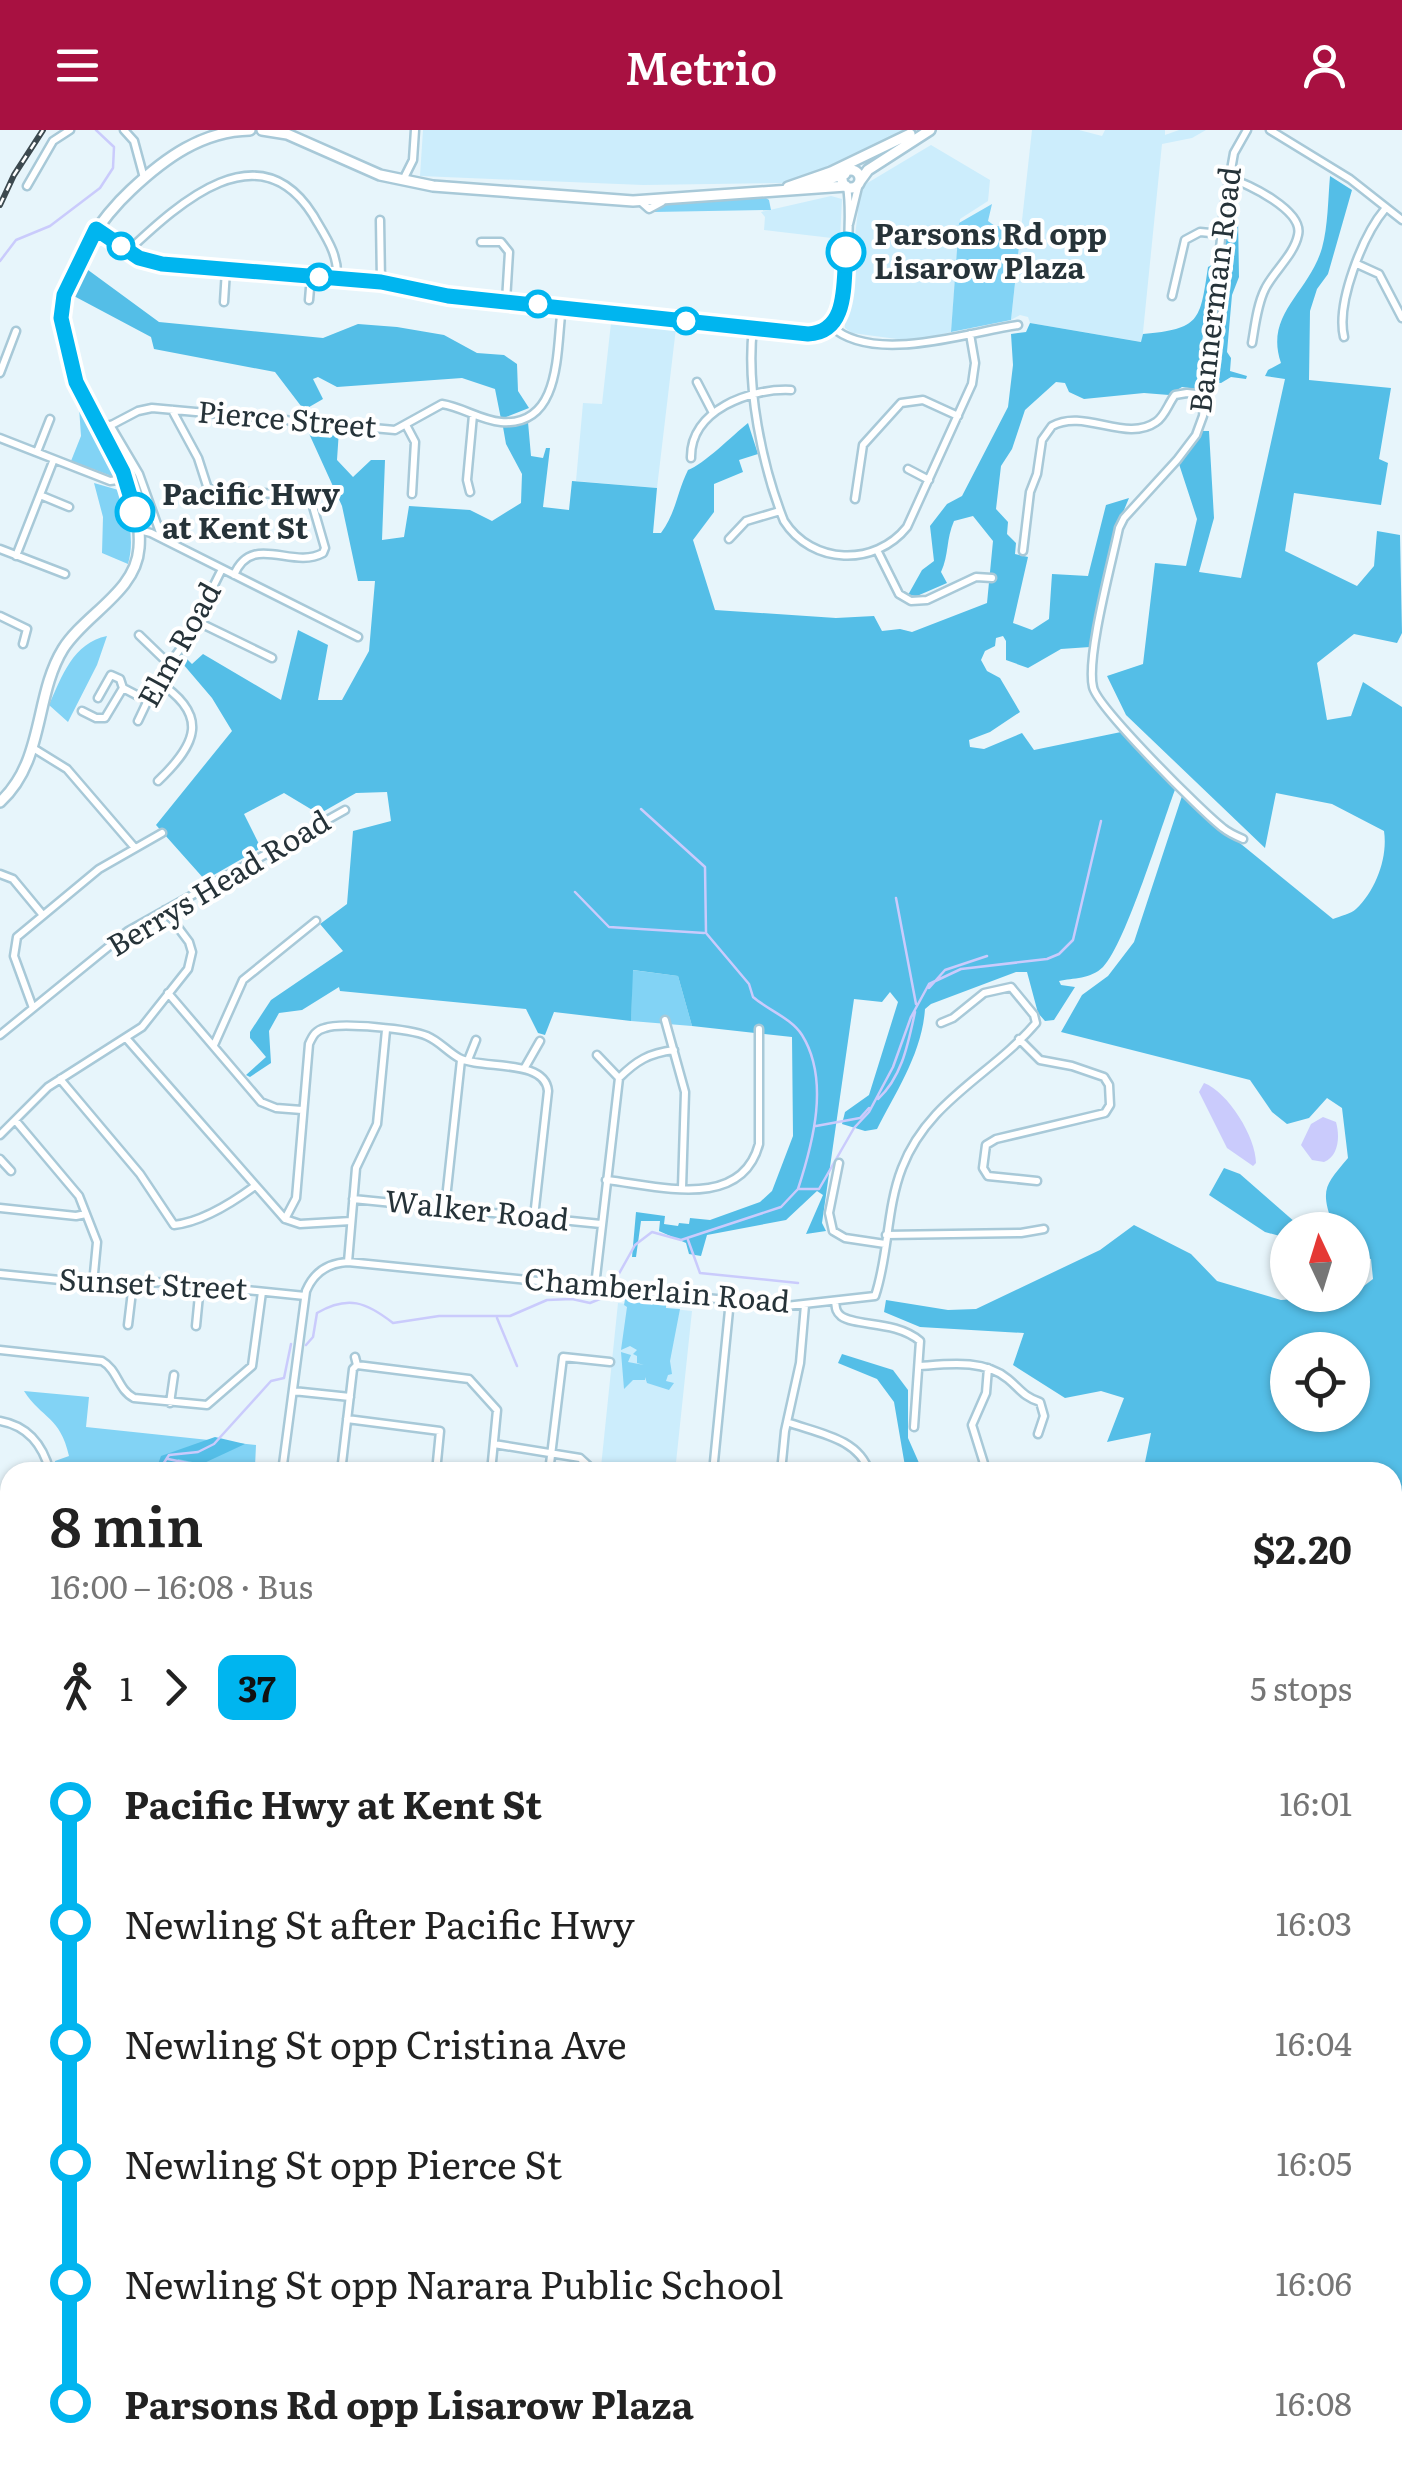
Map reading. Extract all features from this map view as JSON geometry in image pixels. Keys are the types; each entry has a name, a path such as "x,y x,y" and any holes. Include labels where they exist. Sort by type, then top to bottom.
{"main road":[{"path":"0,802 18,780 33,748 57,661 74,635 130,576 136,564 139,530 126,479 105,428 76,382 61,310 64,295 96,229 144,178 176,153 202,140 250,130"},
{"path":"262,130 288,134 364,169 402,181 433,186 654,197 812,185 845,173 899,144 913,132"},
{"path":"571,192 638,201 855,187 865,172 930,130"},
{"path":"780,188 831,172 913,132"},
{"path":"845,173 857,172 859,182"},
{"path":"845,173 842,179 846,186"}],"street":[{"path":"27,186 53,141 70,130"},
{"path":"124,130 134,141 144,178"},
{"path":"402,181 413,160 416,130"},
{"name":"Bannerman Road","path":"1243,839 1218,824 1102,705 1092,686 1097,634 1119,528 1196,435 1203,416 1229,178 1234,153 1247,130"},
{"path":"1274,130 1350,179 1402,220"},
{"path":"128,251 198,187 241,171 257,170 283,179 299,191 336,256 338,278"},
{"path":"1229,178 1248,184 1290,212 1298,227 1297,239 1263,291 1252,344"},
{"path":"96,229 156,264 381,282 437,294 808,334 832,326 841,308 849,224 859,182"},
{"path":"846,186 849,224"},
{"path":"1344,337 1342,310 1367,234 1385,208"},
{"path":"380,220 381,282"},
{"path":"1172,296 1185,240 1200,232 1221,234"},
{"path":"481,242 501,242 510,252 506,301"},
{"path":"1357,264 1379,274 1402,318"},
{"path":"224,302 226,270"},
{"path":"309,300 310,276"},
{"name":"Pierce Street","path":"105,428 145,409 395,430 442,404 473,415 512,422 525,419 544,404 555,377 562,307"},
{"path":"832,326 852,340 912,345 1018,325"},
{"path":"753,328 749,366 752,397 780,511 797,545 841,555 878,552 907,527 975,370 970,334"},
{"path":"0,374 16,331"},
{"path":"697,382 712,412"},
{"path":"691,458 693,435 712,412 734,400 779,389 791,390"},
{"path":"1022,551 1042,440 1052,426 1074,421 1137,429 1156,422 1175,395 1205,395"},
{"path":"855,499 863,444 900,403 923,400 958,416"},
{"path":"172,410 200,461 206,488 303,496 312,504 324,553 313,558 250,554 241,559 234,574"},
{"path":"470,492 467,480 473,415"},
{"path":"37,452 50,419"},
{"path":"406,425 415,442 412,494"},
{"path":"105,428 139,474 162,538"},
{"path":"0,438 110,481 126,479"},
{"path":"16,556 54,459"},
{"path":"908,470 929,480"},
{"path":"40,495 69,507"},
{"path":"729,539 746,520 780,511"},
{"path":"139,530 358,637"},
{"path":"0,549 65,574"},
{"path":"878,552 899,594 911,600 927,600 976,577 992,578"},
{"name":"Elm Road","path":"138,721 146,700 196,621 222,569"},
{"path":"0,616 28,628 23,644"},
{"path":"196,621 272,658"},
{"path":"139,636 170,665"},
{"path":"98,698 110,675 120,679 123,688 146,700"},
{"path":"157,681 170,689 191,716 194,727 192,738 158,782"},
{"path":"82,711 104,718 123,688"},
{"path":"33,748 67,769 135,848"},
{"name":"Berrys Head Road","path":"0,1035 128,931 345,810"},
{"path":"33,1008 15,962 13,946 20,933 94,873 162,833"},
{"path":"0,874 14,879 42,914"},
{"path":"0,1135 34,1098 142,1027 188,969 192,952 189,942 165,910"},
{"path":"214,1045 243,980 316,921"},
{"name":"Chamberlain Road","path":"348,1262 805,1305 875,1296 900,1170 918,1134 946,1101 1036,1023 1034,1014 1012,987 984,993 941,1023"},
{"path":"168,993 261,1102 276,1108 302,1110"},
{"path":"666,1020 684,1092 682,1188"},
{"path":"284,1218 296,1198 310,1044 316,1033 335,1026 426,1035 465,1060 541,1075 548,1086 534,1217"},
{"path":"606,1180 709,1190 740,1176 752,1161 759,1137 759,1029"},
{"path":"283,1462 305,1296 311,1280 323,1269 348,1262 358,1160 377,1124 386,1030"},
{"path":"126,1038 284,1218 300,1224 351,1221"},
{"path":"1019,1039 1035,1057 1101,1076 1109,1086 1110,1108 1105,1113 996,1139 986,1145 982,1168 988,1176 1037,1181"},
{"path":"446,1208 465,1060 476,1040"},
{"path":"524,1070 540,1041"},
{"path":"595,1286 619,1078 636,1061 674,1050"},
{"path":"597,1054 619,1078"},
{"path":"60,1079 140,1174 174,1225 185,1224 234,1201 254,1186"},
{"path":"15,1120 74,1188 97,1242 93,1284"},
{"path":"0,1159 11,1171"},
{"path":"838,1163 830,1227 840,1237 885,1240 1044,1230"},
{"name":"Walker Road","path":"352,1199 601,1224"},
{"path":"0,1208 86,1214"},
{"name":"Sunset Street","path":"0,1274 93,1284 200,1285 305,1296"},
{"path":"128,1325 133,1283"},
{"path":"196,1326 200,1285"},
{"path":"0,1350 102,1361 109,1365 126,1394 147,1401 207,1405 252,1366 262,1292"},
{"path":"714,1462 730,1300"},
{"path":"834,1300 843,1317 883,1324 917,1337 921,1346 914,1427"},
{"path":"782,1462 800,1363 805,1305"},
{"path":"550,1462 563,1356 610,1362"},
{"path":"342,1462 356,1361 469,1379 497,1410 492,1462"},
{"path":"920,1366 988,1368 1010,1380 1026,1398 1040,1402 1044,1416 1038,1434"},
{"path":"984,1462 972,1425 986,1393 988,1368"},
{"path":"170,1403 174,1375"},
{"path":"293,1391 350,1397"},
{"path":"347,1419 440,1430 437,1462"},
{"path":"0,1421 20,1426 36,1440 46,1462"},
{"path":"787,1422 852,1446 865,1462"},
{"path":"494,1444 580,1458 584,1462"}],"shaded area":[{"path":"423,130 910,130 789,183 643,185 420,176"},
{"path":"1032,130 1079,130 1102,136 1105,130 1165,130 1165,135 1179,130 1206,130 1192,138 1162,144 1142,342 1030,323 1028,317 1020,315 1011,320"},
{"path":"931,145 990,180 988,201 960,219 951,332 912,341 852,333 845,328 845,321 864,185"},
{"path":"1330,176 1352,190 1328,274 1317,289 1310,311 1309,380 1391,388 1379,459 1388,463 1381,505 1294,493 1285,551 1357,586 1374,566 1377,531 1400,535 1402,633 1397,643 1354,634 1317,663 1327,720 1351,716 1363,682 1402,707 1402,1462 1145,1462 1151,1433 1107,1442 1124,1398 1101,1391 1065,1398 1013,1365 1024,1333 920,1327 884,1312 886,1300 948,1310 976,1309 1100,1250 1134,1225 1191,1254 1217,1281 1270,1297 1270,1312 1370,1312 1370,1212 1329,1212 1326,1202 1327,1187 1348,1158 1342,1108 1327,1098 1309,1118 1287,1124 1272,1112 1250,1080 1061,1032 1082,995 1108,976 1134,942 1182,796 1333,919 1356,909 1379,873 1384,831 1332,804 1276,793 1265,848 1126,715 1107,676 1143,664 1155,563 1186,566 1197,519 1179,464 1202,431 1209,431 1214,518 1199,572 1241,578 1285,379 1265,376 1281,363 1278,331 1322,248"},
{"path":"763,196 769,200 771,210 653,212 657,205"},
{"path":"831,196 842,199 840,239 764,230 765,217 761,212"},
{"path":"992,204 988,221 995,226 1021,228 1011,320 951,332 959,223"},
{"path":"1238,217 1239,277 1232,295 1227,352 1231,358 1230,371 1247,376 1210,382 1227,225"},
{"path":"1212,265 1196,389 1182,387 1169,395 1144,393 1084,399 1069,392 1065,383 1056,382 1025,410 1012,449 1001,466 996,509 1008,522 1007,534 1016,543 1015,554 1028,557 1013,623 1032,630 1049,619 1052,574 1088,576 1106,505 1129,498 1117,527 1090,647 1061,649 1028,668 1006,660 1006,641 1003,636 996,638 995,646 985,651 981,660 987,671 1000,678 1020,712 990,732 969,740 970,747 984,749 1022,733 1034,750 1121,732 1176,787 1133,909 1103,967 1087,976 1059,981 1061,985 1075,987 1054,1020 1045,1021 1038,1013 1027,972 1016,972 931,1004 925,1009 914,1057 900,1086 877,1129 865,1131 842,1124 845,1112 869,1095 898,1002 890,992 882,1002 854,999 822,1223 826,1231 806,1234 823,1195 817,1191 786,1220 707,1235 701,1256 689,1254 686,1243 659,1231 660,1221 641,1221 636,1257 632,1257 636,1212 665,1216 664,1224 678,1226 689,1224 690,1218 710,1220 760,1202 772,1191 793,1136 792,1037 692,1026 678,976 633,970 631,1021 554,1012 545,1035 538,1033 526,1009 340,991 339,987 302,1010 279,1013 269,1031 271,1063 250,1077 246,1075 266,1057 250,1038 250,1032 271,1000 343,951 320,924 347,904 353,831 391,821 387,792 356,793 319,814 284,793 244,814 261,848 205,880 156,825 232,731 212,698 183,664 186,658 192,664 203,654 281,700 298,630 328,645 318,700 342,700 369,651 375,581 358,581 342,506 306,427 339,430 337,460 353,477 371,460 385,460 382,540 404,537 409,506 470,510 492,521 521,503 522,474 506,444 503,427 528,422 531,456 543,458 546,448 550,448 543,507 569,510 572,481 657,488 653,533 661,533 688,470 748,423 758,454 739,460 743,472 714,484 714,512 693,540 715,610 836,618 874,616 882,631 912,632 987,603 993,541 973,516 954,521 941,572 947,583 917,596 908,595 922,570 934,561 930,526 947,504 962,496 1008,407 1013,365 1011,334 1026,332 1030,323 1141,342 1143,334 1176,329 1194,319 1208,267"},
{"path":"84,267 159,322 323,338 358,324 444,335 477,353 504,355 517,364 518,391 529,408 501,419 495,389 462,378 337,387 318,377 313,379 323,399 304,410 275,372 154,349 151,337 72,295"},
{"path":"611,323 676,328 657,488 576,481 583,403 602,404"},
{"path":"79,407 115,466 114,477 71,461 81,436"},
{"path":"94,483 122,491 131,537 128,564 102,553 103,517"},
{"path":"107,636 68,722 49,705 77,653"},
{"path":"632,970 678,976 692,1026 631,1021"},
{"path":"1204,1083 1222,1096 1239,1117 1255,1152 1253,1166 1227,1148 1199,1092"},
{"path":"1323,1117 1336,1122 1338,1133 1335,1150 1324,1162 1312,1160 1301,1145 1311,1124"},
{"path":"1224,1168 1240,1174 1283,1212 1270,1212 1270,1233 1209,1195"},
{"path":"626,1294 680,1309 670,1361 672,1374 666,1381 674,1383 669,1390 647,1383 645,1377 633,1380 624,1389 621,1352 631,1355 628,1362 644,1365 637,1363 633,1354 637,1350 630,1346 621,1350"},
{"path":"618,1303 692,1311 676,1462 602,1462"},
{"path":"842,1354 893,1370 908,1390 908,1438 919,1462 904,1462 894,1402 877,1379 838,1363"},
{"path":"24,1391 89,1397 86,1427 256,1445 255,1462 55,1462 69,1456 65,1443 56,1425"},
{"path":"215,1437 245,1444 206,1462 159,1462 161,1456"}],"waterway":[{"path":"0,261 16,240 50,226 100,188 113,168 114,147 96,130"},
{"path":"641,809 705,867 706,933"},
{"path":"616,1279 635,1245 652,1232 681,1240 781,1207 798,1189 819,1189 854,1128 869,1112 929,984 961,969 1047,959 1059,954 1073,940 1101,821"},
{"path":"575,892 609,927 704,933"},
{"path":"896,898 916,1004"},
{"path":"706,933 749,984 753,997 797,1029 810,1053 817,1091 816,1112 798,1189"},
{"path":"929,988 945,970 987,956"},
{"path":"878,1099 898,1070 915,1012"},
{"path":"816,1126 860,1118 869,1108"},
{"path":"688,1240 700,1273 798,1283"},
{"path":"306,1345 313,1337 317,1313 338,1304 365,1306 393,1323 439,1316 510,1316 547,1300 590,1303 607,1296"},
{"path":"497,1318 517,1366"},
{"path":"164,1462 169,1455 198,1452 214,1444 271,1381 284,1378 291,1344"},
{"path":"168,1459 182,1462"}],"railway":[{"path":"0,205 43,130"}],"bus line":[{"name":"37","path":"135,512 123,472 76,382 61,318 64,295 96,229 139,258 162,264 381,282 448,296 808,334 829,328 839,313 846,252"}],"place":[{"name":"Parsons Rd opp Lisarow Plaza","path":"846,252"},
{"name":"Pacific Hwy at Kent St","path":"135,512"}]}
